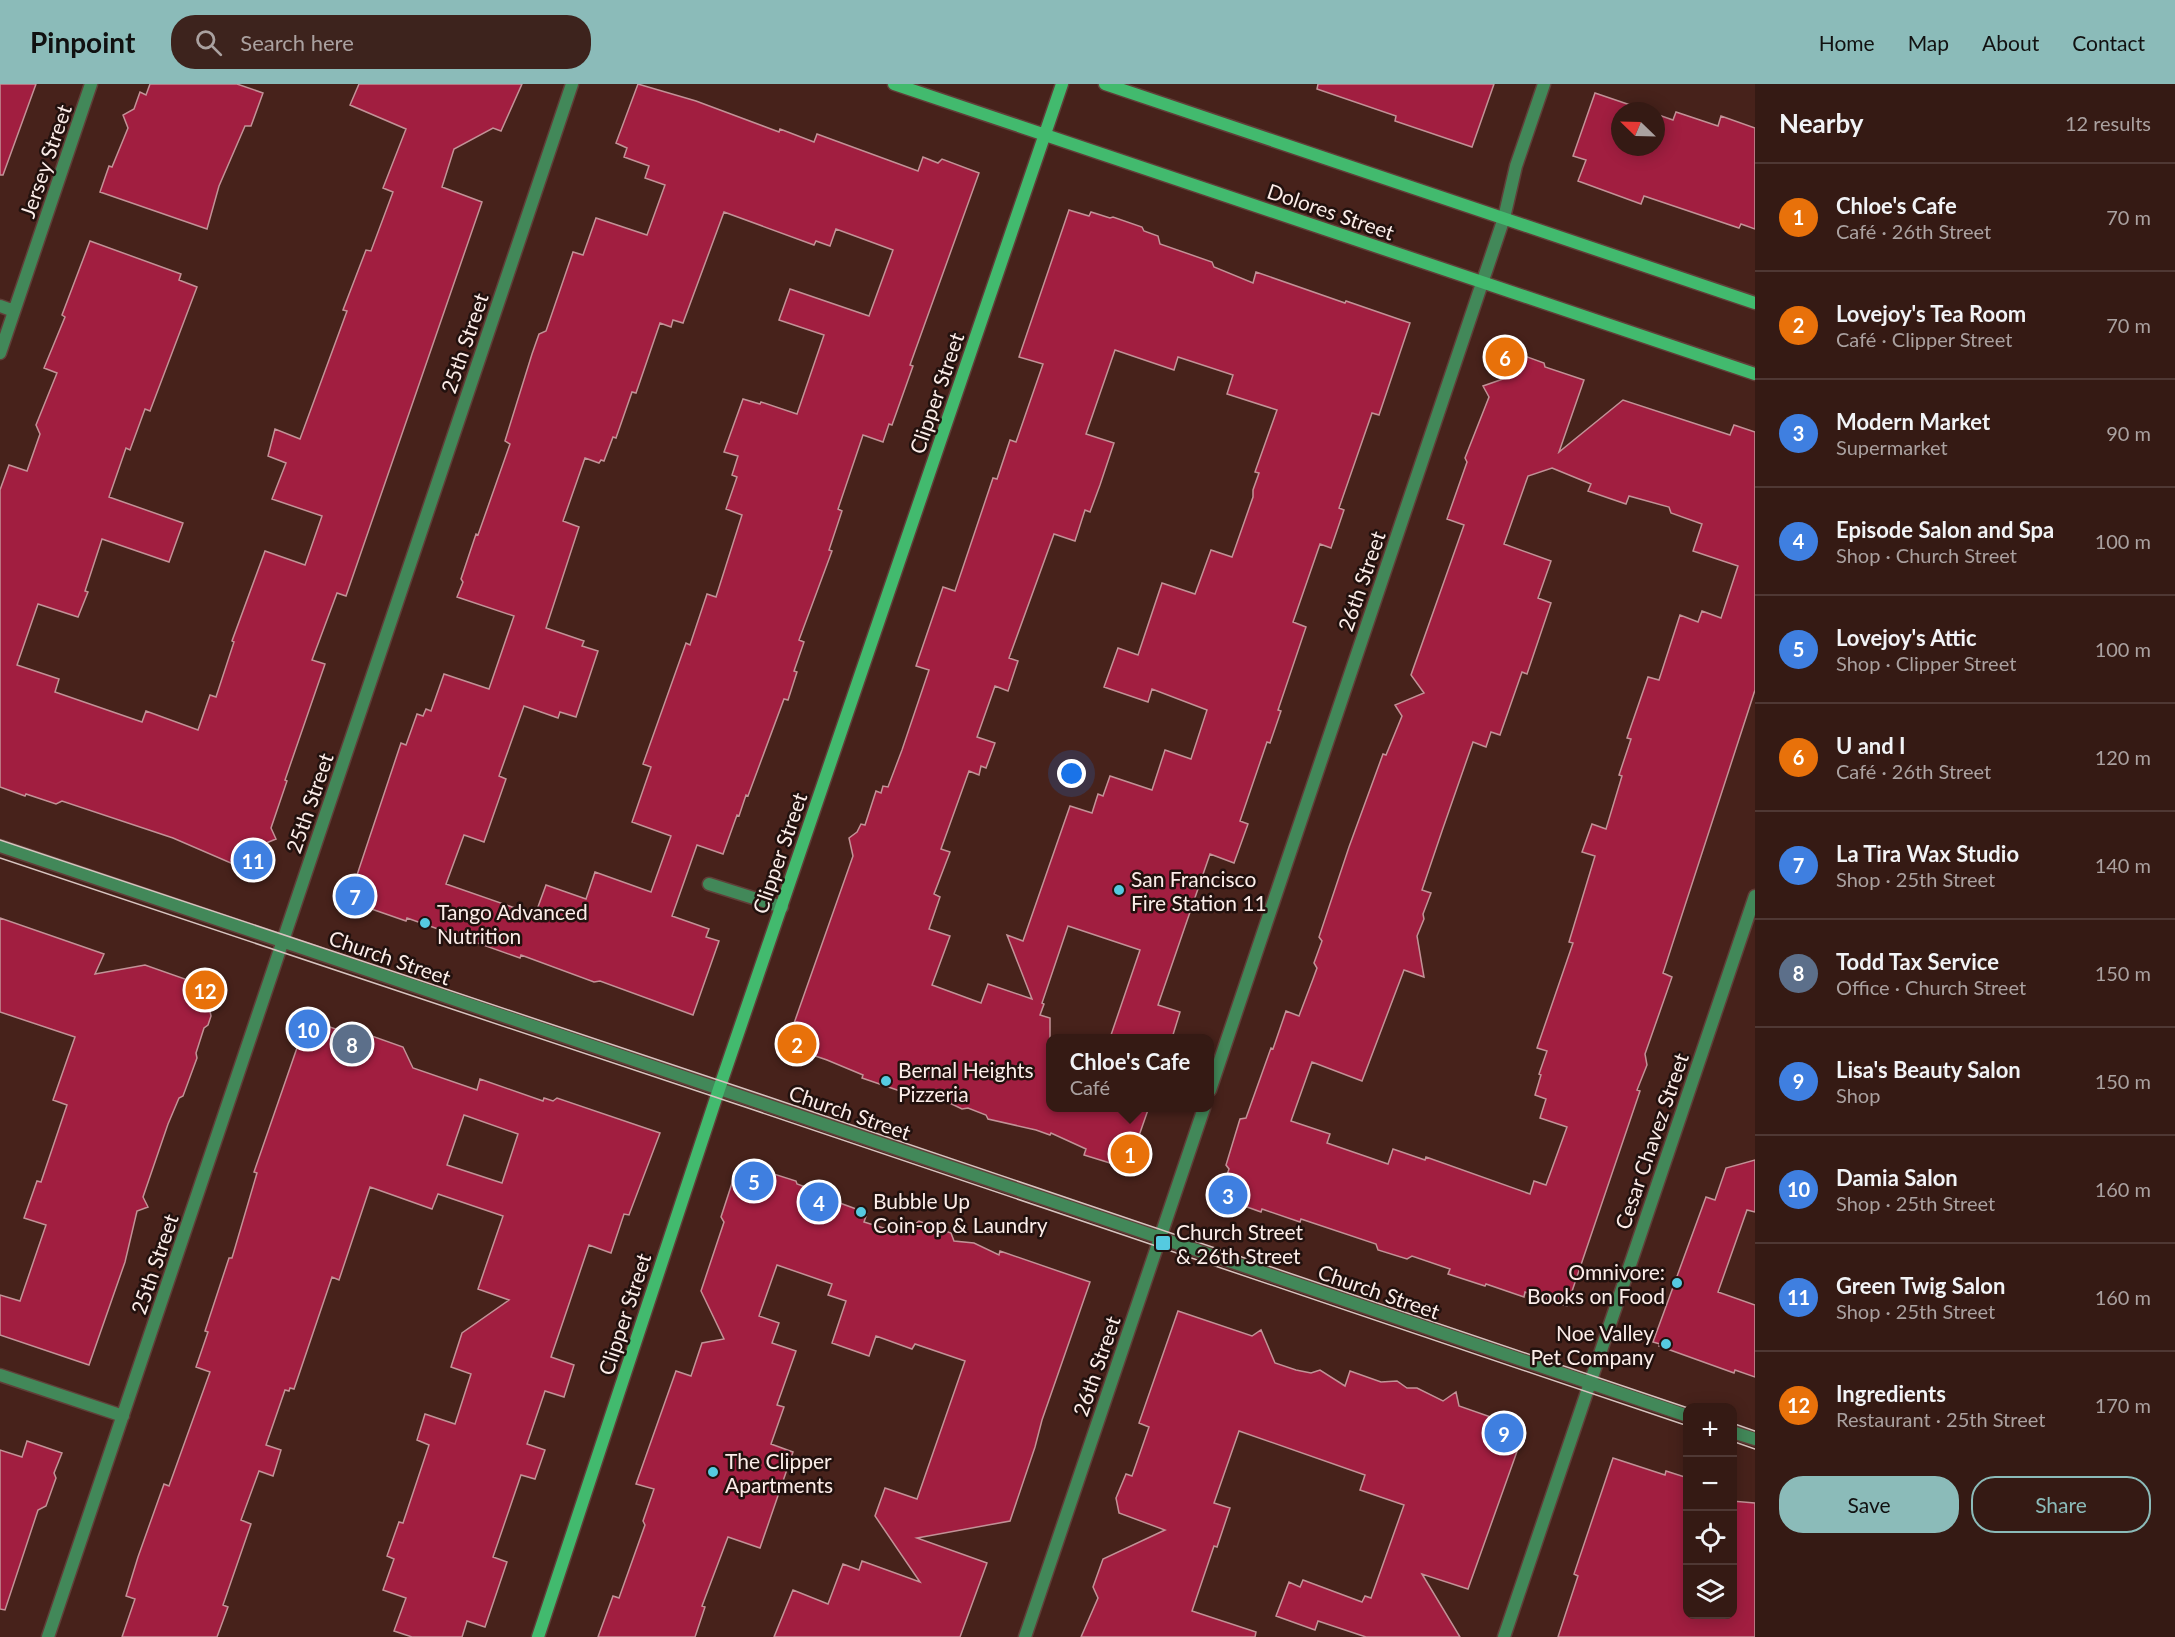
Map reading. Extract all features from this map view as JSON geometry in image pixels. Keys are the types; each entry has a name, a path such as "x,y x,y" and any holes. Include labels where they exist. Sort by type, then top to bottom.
{"street":[{"name":"Jersey Street","path":"0,353 91,84"},
{"name":"25th Street","path":"48,1637 572,84"},
{"name":"Dolores Street","path":"894,84 1755,374"},
{"name":"Clipper Street","path":"538,1637 719,1089 1062,84"},
{"path":"1105,84 1755,303"},
{"name":"26th Street","path":"1214,1075 1504,218 1516,166 1544,84"},
{"path":"0,306 14,311"},
{"name":"Church Street","path":"0,846 1683,1414"},
{"path":"709,884 782,906"},
{"name":"Cesar Chavez Street","path":"1504,1637 1755,896"},
{"name":"26th Street","path":"1025,1637 1202,1112"},
{"path":"0,1375 123,1416"},
{"path":"1737,1434 1755,1439"}],"building":[{"path":"0,84 36,84 3,175 0,175"},
{"path":"150,84 237,84 263,93 251,126 245,126 219,186 207,229 100,192 109,166 112,167 128,128 123,115 134,109 140,92 146,95"},
{"path":"359,84 522,84 501,131 493,128 454,149 442,187 482,202 346,596 337,593 312,660 325,664 271,828 276,839 266,843 258,867 247,870 173,838 62,801 56,804 0,787 0,490 9,465 27,471 40,434 36,425 57,373 44,368 65,317 62,315 90,241 181,274 179,280 197,287 150,411 145,409 130,450 126,448 109,497 183,523 169,562 102,539 85,591 88,592 78,617 38,604 17,665 59,679 55,692 142,722 146,711 198,730 210,695 216,697 234,642 232,641 265,551 305,565 322,516 272,499 286,463 268,456 275,429 300,439 347,311 343,310 366,250 371,251 393,192 383,188 406,129 350,105"},
{"path":"638,84 696,101 779,132 780,129 814,142 817,134 918,171 923,157 938,163 942,159 979,173 910,365 913,366 892,425 889,424 883,442 863,435 838,509 842,511 829,550 832,551 799,640 804,642 794,671 797,672 788,700 784,699 748,796 746,795 739,816 737,815 723,854 697,845 672,916 709,929 706,937 719,941 693,1015 521,955 520,958 407,918 406,921 360,905 362,900 350,896 401,743 406,745 417,714 423,716 426,709 431,711 444,674 489,689 514,616 457,597 476,534 478,535 510,444 505,441 532,354 539,334 546,331 573,252 583,255 596,218 647,235 665,185 645,178 649,166 624,157 627,148 616,143","holes":["724,212 814,245 816,241 830,246 836,229 893,250 869,316 790,289 779,320 824,335 797,414 761,402 760,404 743,399 724,452 738,456 732,475 737,477 726,509 742,515 716,597 707,594 690,645 686,643 643,764 651,767 632,822 671,836 651,892 595,872 586,899 546,885 535,915 446,884 464,835 484,842 506,779 499,776 524,706 558,718 560,712 576,717 598,651 582,646 584,641 546,628 579,527 563,521 585,458 599,463 601,460 604,461 613,437 616,438 632,392 636,393 660,323 671,327 673,320 683,323"]},
{"path":"1318,84 1494,84 1472,147 1395,121 1396,116 1317,89"},
{"path":"1595,93 1622,102 1611,102 1611,156 1665,156 1665,117 1673,120 1676,112 1718,126 1721,116 1755,128 1755,229 1741,224 1739,228 1644,196 1641,204 1578,181 1586,160 1573,156"},
{"path":"1069,210 1089,216 1091,212 1113,217 1142,227 1144,231 1158,236 1160,244 1212,262 1214,267 1253,283 1256,272 1410,323 1379,415 1372,413 1339,508 1344,510 1331,548 1320,544 1293,622 1306,627 1278,710 1281,711 1270,743 1267,742 1240,821 1248,824 1234,863 1210,854 1158,1005 1180,1012 1173,1034 1111,1034 1140,950 1068,926 1042,1003 1044,1004 1040,1015 1050,1018 1050,1034 1046,1034 1046,1112 1147,1112 1134,1150 1141,1169 1084,1155 1086,1149 1051,1133 1050,1135 988,1119 986,1115 968,1108 962,1109 937,1097 900,1091 862,1078 863,1075 827,1060 786,1046 853,856 849,838 857,832 861,824 865,825 876,791 881,793 883,786 888,787 902,750 929,670 916,666 943,587 955,591 993,478 997,479 1010,440 1016,442 1043,364 1019,357","holes":["1115,350 1174,370 1178,357 1233,375 1227,394 1277,410 1255,472 1259,473 1253,497 1232,557 1211,550 1195,594 1162,583 1138,655 1118,648 1104,687 1148,702 1152,689 1207,710 1191,759 1165,750 1152,790 1110,776 1103,796 1098,794 1092,813 1070,806 1023,941 1007,935 1032,999 988,984 981,1003 932,985 950,936 929,929 940,897 934,894 950,852 941,849 969,771 979,775 981,766 986,768 995,743 977,737 995,686 1008,691 1018,661 1009,658 1054,534 1075,541 1085,510 1090,512 1100,485 1114,443 1086,434"]},
{"path":"1489,343 1544,363 1545,367 1584,380 1559,452 1623,400 1730,435 1734,425 1755,432 1755,690 1663,973 1672,977 1645,1054 1647,1065 1637,1090 1640,1091 1567,1306 1525,1292 1524,1297 1486,1284 1485,1286 1448,1274 1450,1269 1412,1256 1407,1259 1378,1250 1376,1244 1301,1219 1300,1222 1262,1209 1261,1212 1219,1197 1229,1169 1226,1165 1240,1119 1246,1118 1286,1011 1299,1016 1317,968 1314,963 1322,941 1319,937 1349,847 1383,754 1386,755 1402,716 1395,705 1424,693 1411,675 1464,525 1447,519 1467,462 1465,458 1489,397 1483,386 1503,379","holes":["1552,468 1591,484 1588,491 1626,504 1629,496 1669,507 1671,513 1702,524 1693,551 1738,566 1721,618 1702,611 1698,622 1680,615 1659,680 1648,677 1627,738 1631,739 1619,775 1622,776 1606,829 1592,824 1582,852 1595,856 1569,942 1573,943 1537,1048 1547,1051 1535,1095 1546,1099 1540,1118 1567,1127 1546,1185 1534,1181 1530,1194 1426,1157 1425,1160 1393,1149 1388,1164 1327,1143 1330,1134 1291,1121 1312,1062 1362,1081 1404,970 1424,977 1417,936 1431,893 1422,890 1442,831 1473,742 1486,747 1491,732 1500,735 1522,672 1527,674 1551,603 1538,598 1551,561 1504,544 1528,476"]},
{"path":"0,918 104,954 95,974 145,965 196,983 209,975 211,988 217,990 208,1025 204,1028 196,1053 197,1058 183,1096 179,1098 168,1124 143,1197 148,1207 137,1211 125,1262 89,1365 0,1335 0,1295 20,1301 46,1225 24,1218 37,1181 41,1182 67,1105 53,1100 75,1037 0,1012"},
{"path":"307,1019 347,1033 355,1030 403,1047 413,1068 477,1090 480,1079 543,1101 544,1098 553,1101 557,1098 660,1133 629,1215 624,1214 611,1253 589,1245 551,1357 574,1365 564,1397 545,1391 527,1444 545,1450 535,1479 521,1475 493,1557 507,1562 485,1627 467,1621 462,1637 412,1637 394,1631 406,1598 383,1590 394,1559 387,1556 399,1522 403,1523 429,1445 417,1440 425,1414 455,1424 471,1374 451,1367 462,1333 509,1300 478,1289 503,1216 438,1194 432,1209 370,1187 339,1280 332,1277 294,1389 285,1390 266,1445 281,1450 273,1476 259,1471 241,1520 251,1524 223,1605 228,1607 217,1637 122,1637 135,1599 126,1596 138,1557 164,1484 169,1486 210,1372 196,1367 208,1332 205,1331 229,1258 232,1258 257,1173 254,1172","holes":["464,1115 518,1134 502,1183 447,1165"]},
{"path":"1755,1160 1755,1212 1747,1210 1718,1292 1755,1305 1755,1377 1735,1370 1734,1373 1653,1342 1706,1197 1715,1200 1726,1168"},
{"path":"752,1167 796,1181 797,1184 830,1196 829,1199 867,1213 864,1222 903,1234 919,1221 951,1233 954,1241 974,1243 999,1255 1000,1251 1090,1282 1010,1521 917,1538 987,1563 960,1637 774,1637 793,1590 828,1604 843,1564 859,1570 862,1561 920,1582 875,1516 885,1488 917,1499 965,1361 915,1344 912,1349 876,1336 869,1356 832,1343 846,1301 828,1295 832,1284 777,1265 759,1316 779,1323 772,1343 796,1351 777,1405 784,1407 771,1444 793,1452 760,1548 728,1537 702,1606 705,1607 695,1637 598,1637 613,1596 619,1598 645,1525 643,1521 654,1489 636,1484 676,1371 691,1376 702,1343 724,1339 701,1291 724,1222 721,1217 735,1174"},
{"path":"1178,1311 1252,1336 1261,1330 1275,1363 1311,1373 1320,1370 1345,1386 1350,1371 1381,1382 1397,1381 1407,1388 1417,1388 1443,1401 1456,1392 1459,1406 1525,1429 1468,1589 1422,1574 1460,1637 1366,1637 1318,1621 1315,1630 1276,1616 1289,1582 1300,1587 1303,1580 1362,1602 1365,1596 1371,1598 1404,1505 1360,1490 1365,1475 1239,1431 1214,1503 1230,1508 1217,1547 1214,1546 1192,1611 1256,1632 1255,1637 1081,1637 1098,1598 1093,1587 1103,1559 1165,1530 1119,1513 1116,1498 1126,1474 1132,1476 1149,1427 1139,1423"},
{"path":"27,1441 62,1453 54,1473 56,1478 46,1506 38,1510 5,1610 0,1609 0,1450 22,1457"},
{"path":"1613,1458 1665,1475 1666,1471 1683,1476 1683,1619 1737,1619 1737,1501 1755,1503 1755,1637 1558,1637 1578,1576 1574,1574"}],"tram line":[{"path":"0,840 1683,1406"},
{"path":"0,858 1683,1424"},
{"path":"1737,1425 1755,1431"},
{"path":"1737,1443 1755,1449"}],"place":[{"name":"U and I","path":"1505,357"},
{"name":"Green Twig Salon","path":"253,860"},
{"name":"San Francisco Fire Station 11","path":"1119,890"},
{"name":"La Tira Wax Studio","path":"355,896"},
{"name":"Tango Advanced Nutrition","path":"425,923"},
{"name":"Ingredients","path":"205,990"},
{"name":"Damia Salon","path":"308,1029"},
{"name":"Todd Tax Service","path":"352,1044"},
{"name":"Lovejoy's Tea Room","path":"797,1044"},
{"name":"Bernal Heights Pizzeria","path":"886,1081"},
{"name":"Chloe's Cafe","path":"1130,1154"},
{"name":"Lovejoy's Attic","path":"754,1181"},
{"name":"Modern Market","path":"1228,1195"},
{"name":"Episode Salon and Spa","path":"819,1202"},
{"name":"Bubble Up Coin-op & Laundry","path":"861,1212"},
{"name":"Church Street & 26th Street","path":"1163,1243"},
{"name":"Omnivore: Books on Food","path":"1677,1283"},
{"name":"Noe Valley Pet Company","path":"1666,1344"},
{"name":"Lisa's Beauty Salon","path":"1504,1433"},
{"name":"The Clipper Apartments","path":"713,1472"}]}
